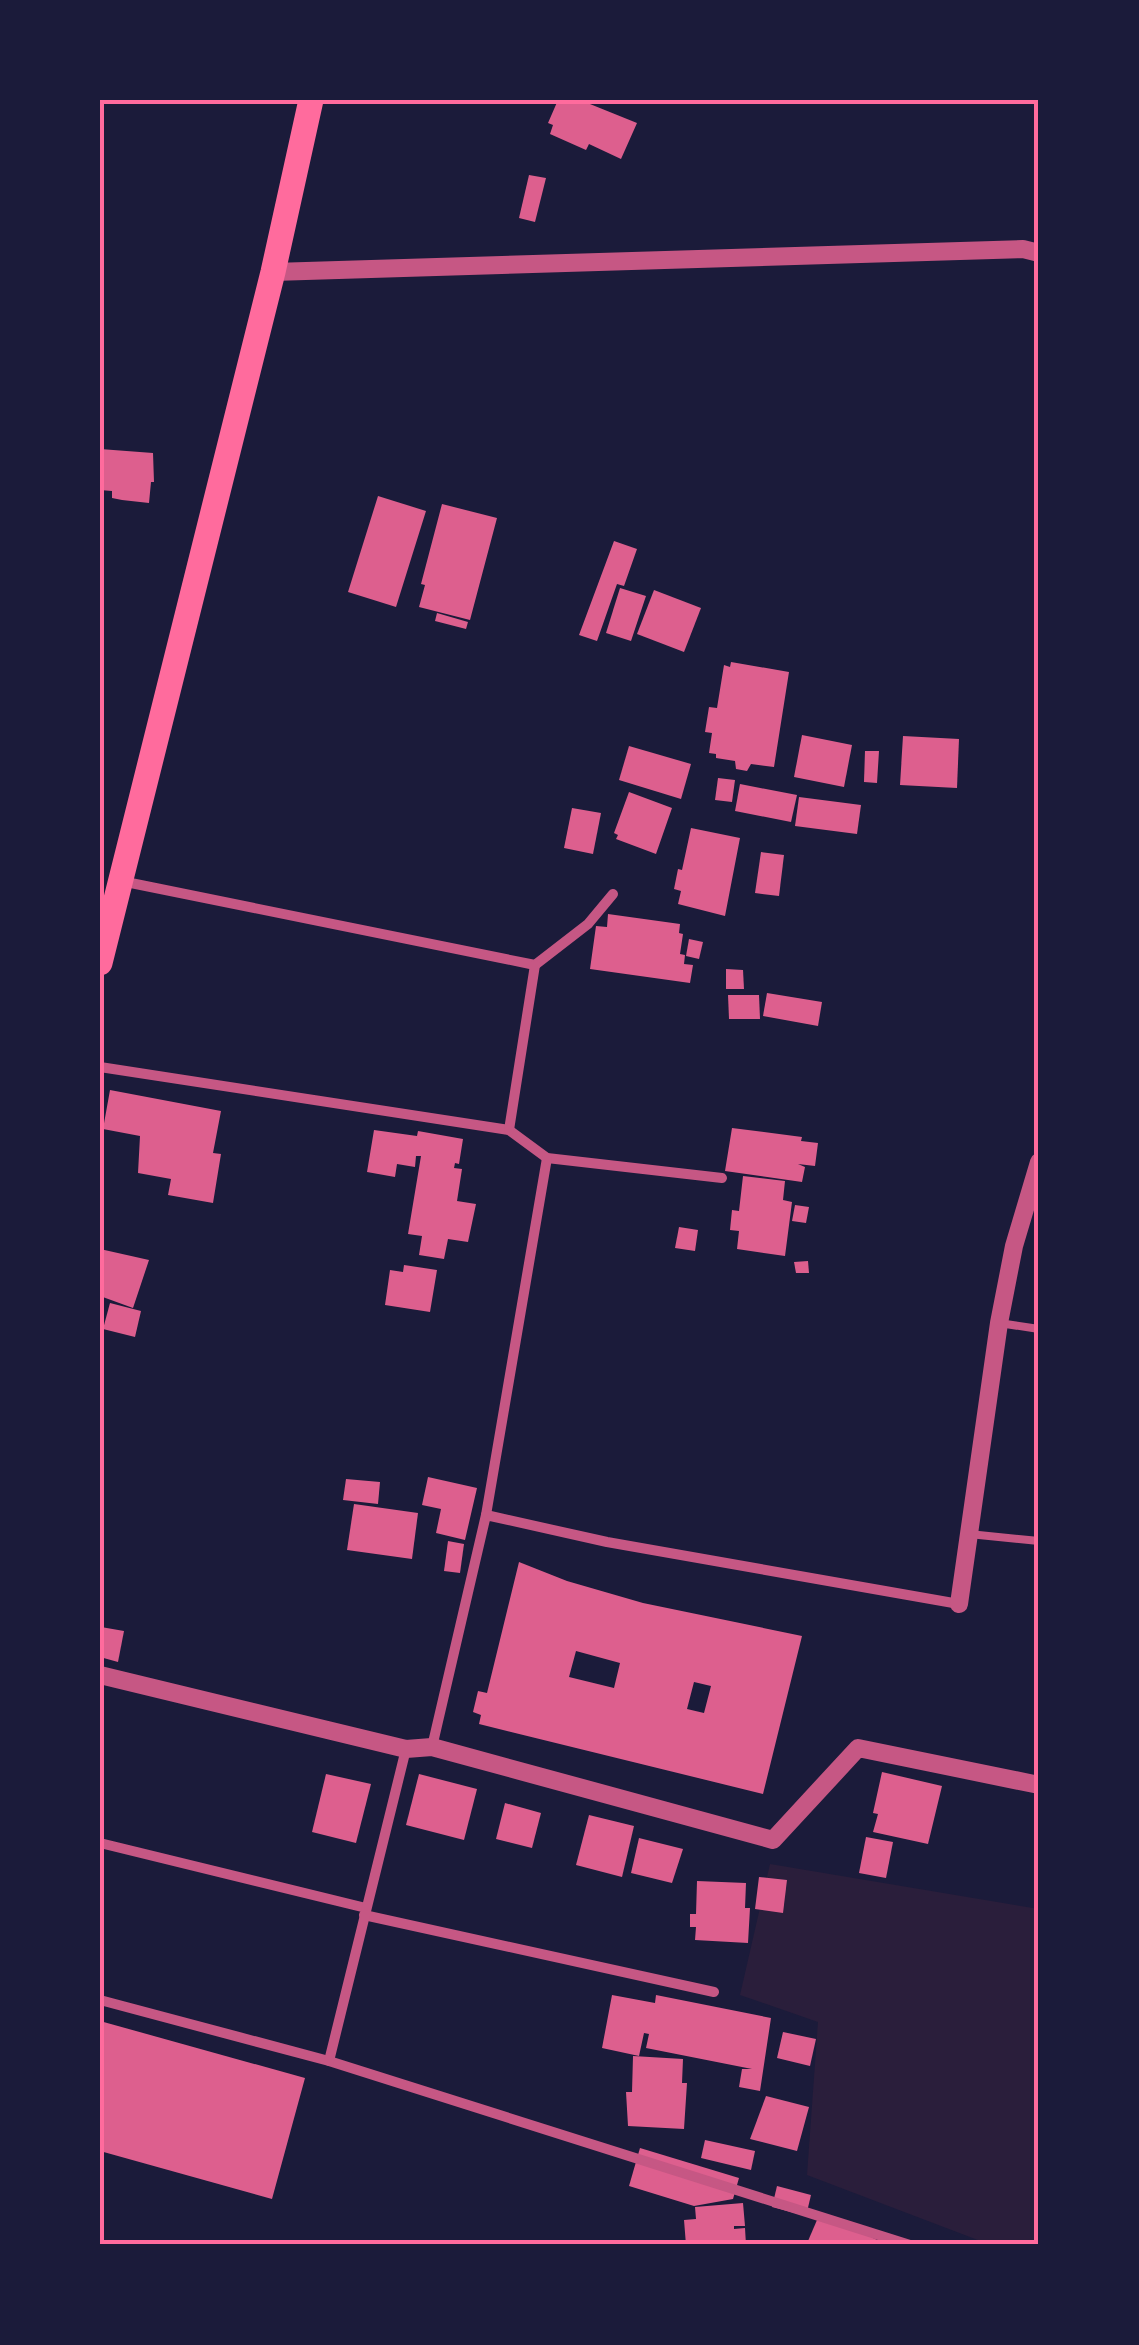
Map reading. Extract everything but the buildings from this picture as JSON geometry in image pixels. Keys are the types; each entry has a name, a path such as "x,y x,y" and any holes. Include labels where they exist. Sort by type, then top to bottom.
{"main road":[{"path":"100,962 273,272 311,100"}],"street":[{"path":"273,272 1023,248 1039,253"},
{"path":"120,881 535,965"},
{"path":"509,1130 535,965 588,924 613,894"},
{"path":"100,1067 509,1130 547,1158 722,1178"},
{"path":"432,1747 486,1515 547,1158"},
{"path":"486,1515 607,1542 959,1604 998,1323 1014,1246 1039,1162"},
{"path":"100,1675 406,1749 432,1747 773,1840 858,1748 1039,1785"},
{"path":"329,2061 406,1749"},
{"path":"100,1842 365,1911 714,1992"},
{"path":"100,2000 329,2061 910,2245"}],"lane":[{"path":"998,1323 1039,1329"},
{"path":"969,1534 1039,1541"}],"shaded area":[{"path":"770,1864 1039,1909 1039,2245 991,2245 807,2175 818,2022 740,1995"}]}
